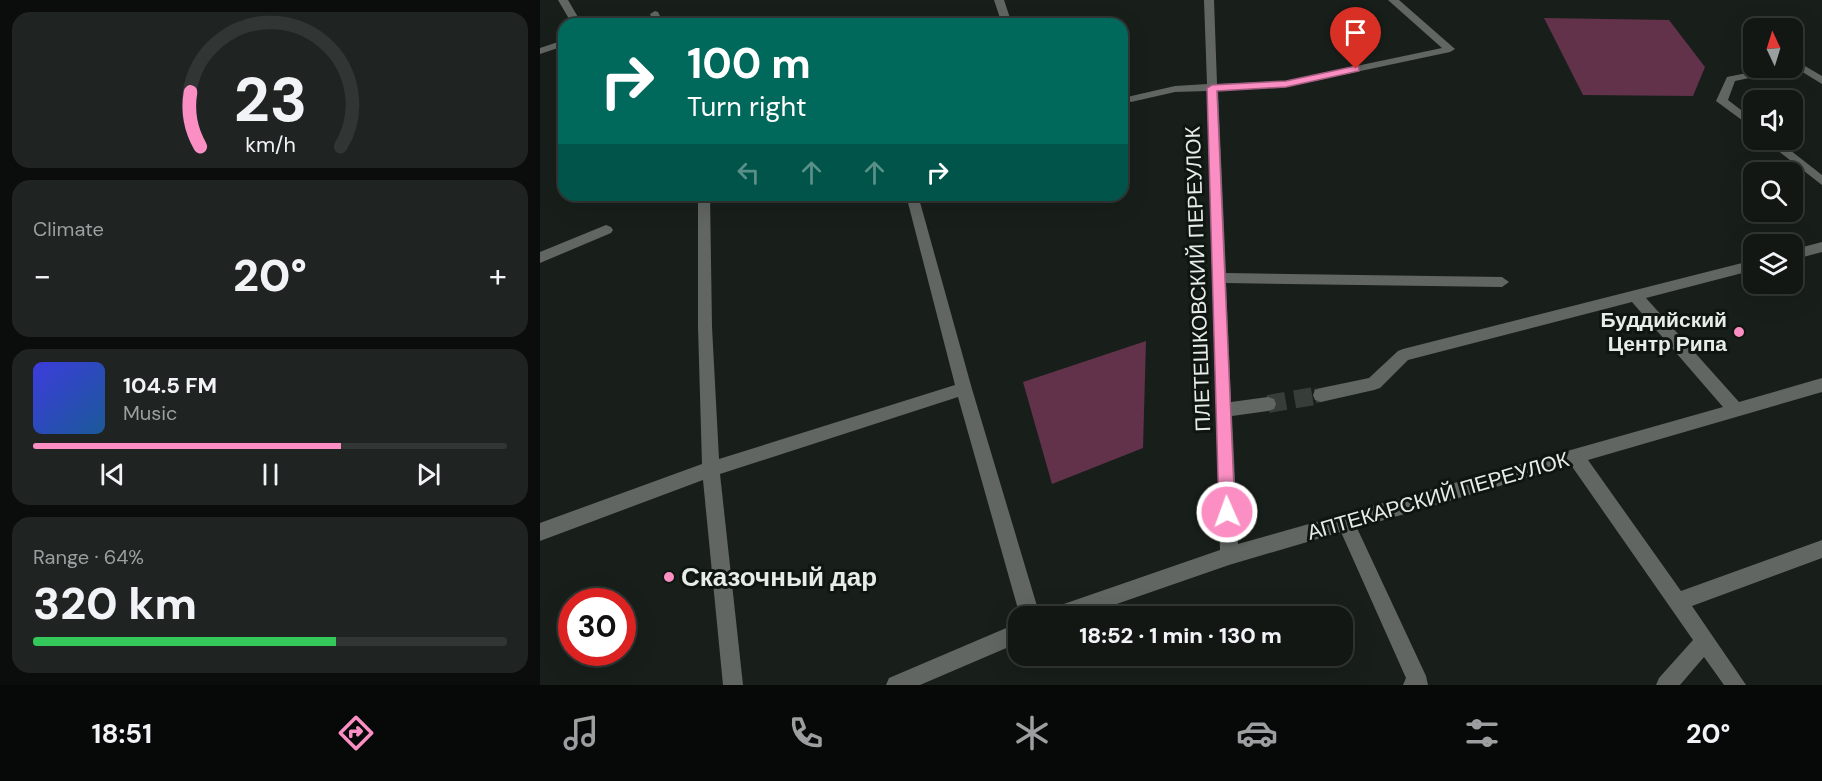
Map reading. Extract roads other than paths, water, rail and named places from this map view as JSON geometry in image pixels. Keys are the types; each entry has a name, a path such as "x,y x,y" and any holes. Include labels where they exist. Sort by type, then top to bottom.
{"street":[{"path":"563,0 574,18"},
{"path":"999,0 1003,18"},
{"name":"ПЛЕТЕШКОВСКИЙ ПЕРЕУЛОК","path":"1209,0 1229,556"},
{"path":"1131,99 1175,89 1286,84 1450,49 1393,0"},
{"path":"540,51 558,45"},
{"path":"1803,68 1822,81"},
{"path":"1743,77 1731,79 1722,101 1743,117"},
{"path":"1783,150 1822,181"},
{"path":"704,201 705,327 711,469 732,685"},
{"path":"914,201 964,389 1027,606"},
{"path":"540,258 606,230"},
{"path":"1803,252 1822,247"},
{"path":"1321,395 1374,384 1403,355 1743,268"},
{"path":"1219,278 1502,282"},
{"path":"1635,295 1737,410"},
{"name":"АПТЕКАРСКИЙ ПЕРЕУЛОК","path":"1084,606 1229,556 1822,385"},
{"path":"540,532 711,469 964,389"},
{"path":"1223,410 1268,404"},
{"path":"1575,456 1736,685"},
{"path":"1345,522 1419,683 1413,685"},
{"path":"1677,602 1822,549"},
{"path":"896,685 1008,637"},
{"path":"1665,685 1705,641"}],"tunnel":[{"path":"1268,404 1321,395 1315,396"}],"place":[{"name":"Буддийский Центр Рипа","path":"1739,332"},
{"name":"Сказочный дар","path":"669,577"}]}
